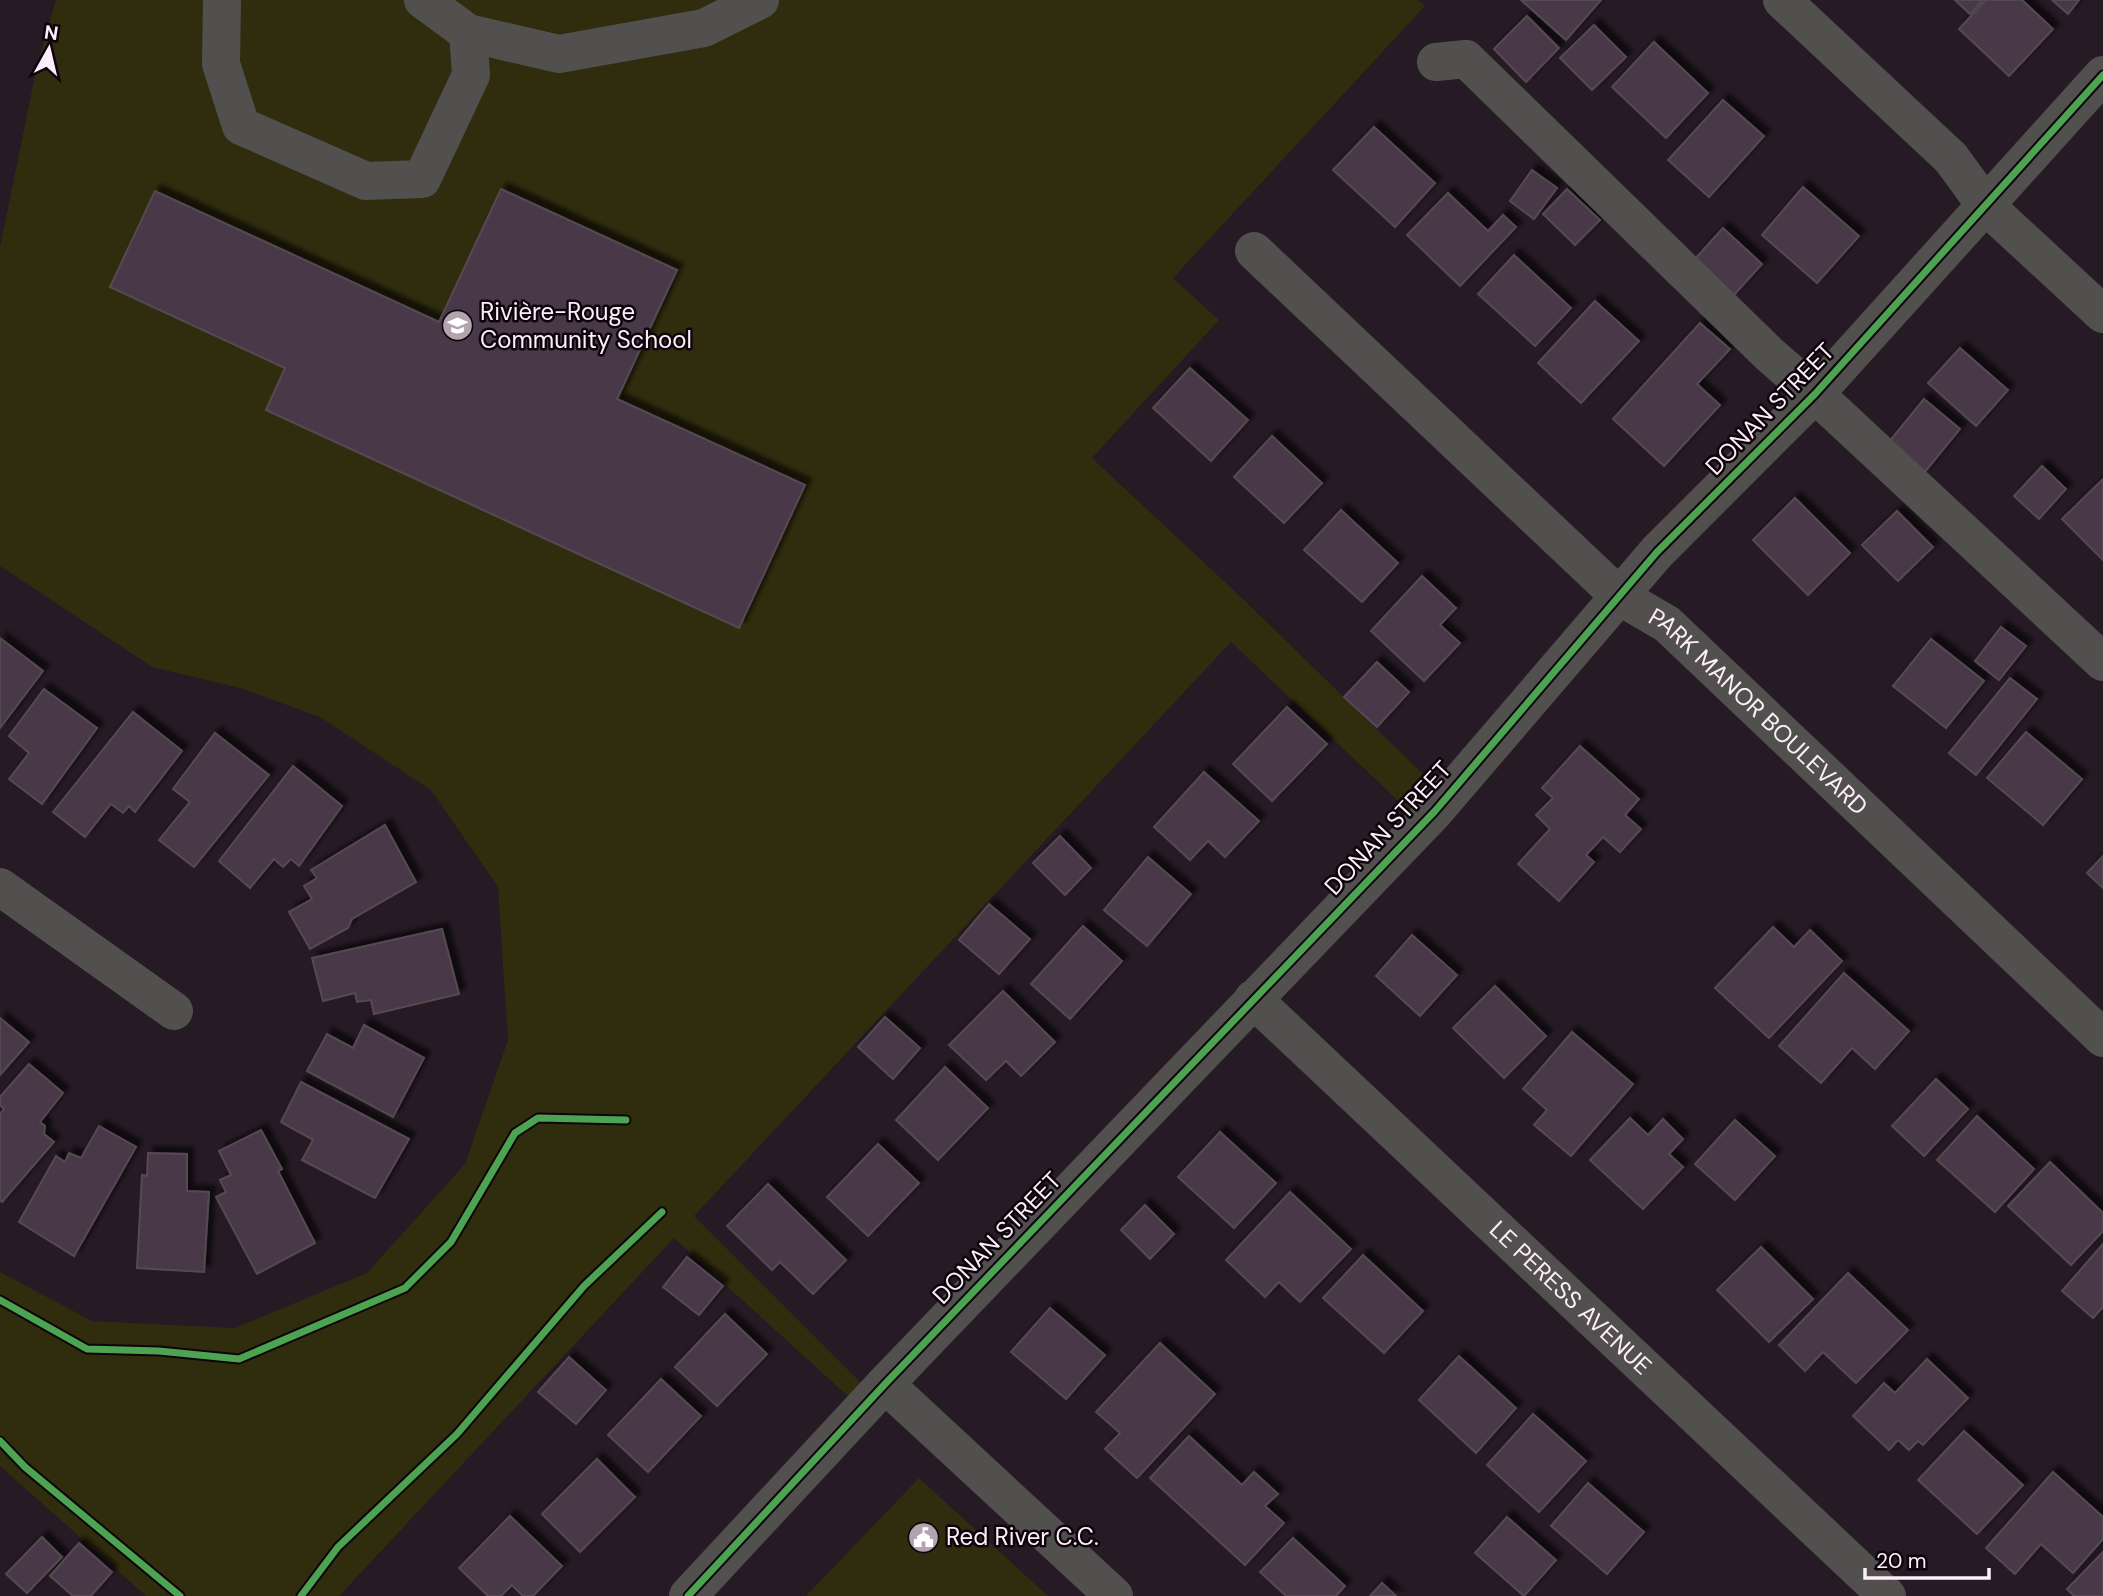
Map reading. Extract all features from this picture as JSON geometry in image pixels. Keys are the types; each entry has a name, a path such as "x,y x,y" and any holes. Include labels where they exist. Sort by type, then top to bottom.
{"street":[{"path":"222,0 221,64 241,125 366,181 422,179 471,75 468,33"},
{"path":"423,0 468,33 559,54 704,28 760,0"},
{"path":"1782,0 1951,158 1986,206 2103,314"},
{"path":"1436,62 1466,59 1769,354 2103,662"},
{"name":"DONAN STREET","path":"688,1596 885,1384 1435,811 1657,552 1815,394 2103,75"},
{"name":"PARK MANOR BOULEVARD","path":"1254,251 1619,596 1667,624 2103,1038"},
{"path":"0,887 174,1011"},
{"name":"LE PERESS AVENUE","path":"1253,999 1887,1596"},
{"path":"885,1384 1114,1596"}],"shaded area":[{"path":"56,0 1418,0 1425,6 1173,278 1219,320 1092,458 1243,599 1437,788 1413,815 1231,642 694,1216 873,1395 862,1409 674,1238 339,1596 146,1596 0,1466 0,1272 92,1321 235,1328 367,1273 465,1164 508,1040 498,887 431,790 320,717 240,688 152,667 0,566 0,247 38,61"},
{"name":"Red River C.C.","path":"919,1478 1048,1596 806,1596"}],"building":[{"path":"1521,0 1601,0 1566,40"},
{"path":"1955,0 1983,0 1970,14"},
{"path":"1986,0 2022,0 2053,29 2009,76 1959,29"},
{"path":"2052,0 2079,0 2068,14"},
{"path":"1527,16 1559,48 1526,82 1494,49"},
{"path":"1594,25 1626,57 1592,90 1560,58"},
{"path":"1654,42 1708,93 1666,138 1612,87"},
{"path":"1723,100 1764,136 1709,197 1668,160"},
{"path":"1374,127 1435,183 1395,227 1333,170"},
{"path":"1532,170 1557,188 1534,219 1510,201"},
{"path":"1803,187 1859,236 1817,283 1762,235"},
{"path":"501,189 677,270 617,399 805,485 739,628 266,410 285,368 110,287 155,191 439,322"},
{"path":"1567,189 1600,220 1575,245 1543,214"},
{"path":"1448,193 1488,231 1503,215 1516,227 1460,286 1407,235"},
{"path":"1723,228 1762,264 1733,296 1694,260"},
{"path":"1514,255 1571,308 1535,346 1478,294"},
{"path":"1595,301 1639,341 1581,403 1538,363"},
{"path":"1700,323 1730,349 1697,384 1720,405 1664,466 1613,419"},
{"path":"1960,348 2008,390 1976,426 1928,383"},
{"path":"1190,368 1248,420 1211,461 1153,408"},
{"path":"1924,399 1960,429 1924,473 1888,443"},
{"path":"1272,436 1322,483 1284,523 1234,477"},
{"path":"2042,466 2066,489 2039,519 2014,496"},
{"path":"2103,479 2103,560 2062,519"},
{"path":"1795,498 1850,553 1808,595 1753,540"},
{"path":"1341,510 1398,563 1362,602 1304,550"},
{"path":"1897,511 1933,547 1898,581 1862,545"},
{"path":"1422,576 1456,608 1440,625 1460,643 1424,681 1371,631"},
{"path":"2001,627 2026,646 1999,680 1975,661"},
{"path":"0,638 43,671 0,728"},
{"path":"1931,639 1984,681 1946,728 1893,686"},
{"path":"1377,662 1409,692 1377,727 1344,697"},
{"path":"2010,678 2037,699 1976,775 1949,753"},
{"path":"44,689 97,728 42,804 9,779 29,753 9,736"},
{"path":"1287,707 1327,744 1272,801 1233,764"},
{"path":"133,712 182,751 135,812 129,806 123,813 111,804 85,837 53,812"},
{"path":"2026,732 2082,779 2043,825 1987,778"},
{"path":"215,733 269,775 194,867 159,840 190,802 173,789"},
{"path":"1580,746 1639,799 1625,815 1641,829 1620,852 1603,837 1586,855 1594,862 1559,901 1518,864 1550,829 1536,815 1553,798 1542,788"},
{"path":"293,766 342,806 299,866 291,859 283,867 274,859 250,888 219,861"},
{"path":"1204,772 1259,821 1225,857 1208,841 1190,860 1154,827"},
{"path":"385,825 416,882 352,919 348,928 310,949 289,912 312,899 304,886 317,878 311,870"},
{"path":"1060,836 1091,868 1065,895 1033,863"},
{"path":"2103,856 2103,888 2087,873"},
{"path":"1148,857 1191,894 1147,946 1104,910"},
{"path":"989,904 1030,939 999,974 959,940"},
{"path":"1083,926 1122,961 1070,1019 1031,984"},
{"path":"1773,927 1794,947 1810,930 1842,961 1769,1038 1715,988"},
{"path":"442,929 459,994 374,1014 371,1000 357,1002 355,993 323,1001 312,958"},
{"path":"1412,935 1457,975 1420,1016 1376,976"},
{"path":"1844,973 1909,1031 1875,1069 1852,1048 1821,1083 1779,1046"},
{"path":"1495,986 1546,1036 1504,1078 1453,1028"},
{"path":"1003,991 1055,1042 1021,1076 1006,1061 986,1080 949,1045"},
{"path":"885,1017 920,1048 893,1079 858,1047"},
{"path":"0,1018 29,1042 0,1075"},
{"path":"364,1025 424,1058 393,1117 307,1071 327,1034 353,1048"},
{"path":"1572,1032 1633,1084 1571,1156 1534,1125 1547,1110 1523,1089"},
{"path":"29,1064 63,1093 40,1122 45,1126 44,1134 54,1142 2,1202 0,1114 4,1109 0,1105 0,1097"},
{"path":"945,1067 988,1108 938,1160 896,1120"},
{"path":"1936,1079 1968,1109 1924,1156 1892,1126"},
{"path":"301,1082 409,1139 375,1198 302,1160 313,1140 281,1122"},
{"path":"1977,1116 2034,1169 1995,1212 1937,1160"},
{"path":"1630,1118 1648,1135 1663,1119 1683,1139 1669,1154 1683,1167 1643,1209 1590,1160"},
{"path":"1735,1120 1775,1156 1735,1200 1695,1164"},
{"path":"99,1126 136,1147 74,1256 19,1222 56,1156 65,1162 69,1153 81,1158"},
{"path":"261,1130 282,1169 278,1171 315,1243 257,1274 216,1197 226,1192 220,1180 231,1175 219,1151"},
{"path":"1220,1132 1276,1183 1234,1228 1178,1177"},
{"path":"878,1144 919,1183 868,1236 827,1197"},
{"path":"148,1153 187,1154 187,1191 209,1192 204,1272 137,1268 142,1175 147,1176"},
{"path":"2050,1162 2103,1213 2103,1231 2071,1265 2008,1206"},
{"path":"768,1184 846,1260 813,1294 780,1262 772,1270 727,1226"},
{"path":"1290,1192 1351,1249 1300,1302 1279,1282 1265,1297 1226,1260"},
{"path":"1145,1205 1174,1234 1150,1259 1121,1230"},
{"path":"2103,1244 2103,1307 2093,1318 2062,1291"},
{"path":"1761,1247 1813,1299 1769,1342 1717,1290"},
{"path":"1363,1255 1423,1311 1384,1353 1323,1298"},
{"path":"687,1257 723,1286 699,1315 663,1287"},
{"path":"1848,1273 1908,1330 1856,1383 1823,1352 1805,1371 1779,1345"},
{"path":"1050,1308 1105,1355 1066,1399 1011,1352"},
{"path":"725,1314 767,1354 717,1406 675,1367"},
{"path":"1160,1343 1215,1394 1137,1478 1105,1449 1120,1433 1096,1412"},
{"path":"1459,1356 1516,1408 1476,1453 1419,1400"},
{"path":"569,1357 606,1390 576,1424 538,1392"},
{"path":"1927,1359 1968,1398 1923,1445 1918,1441 1909,1450 1898,1440 1889,1450 1853,1416 1884,1383 1895,1393"},
{"path":"661,1379 701,1416 648,1472 608,1435"},
{"path":"1533,1414 1586,1461 1539,1512 1487,1465"},
{"path":"1964,1431 2023,1485 1977,1534 1918,1480"},
{"path":"1189,1436 1242,1485 1254,1472 1278,1494 1265,1506 1284,1523 1245,1565 1150,1478"},
{"path":"597,1459 635,1497 580,1552 542,1514"},
{"path":"2053,1472 2103,1517 2103,1539 2073,1573 2041,1544 2015,1574 1986,1548"},
{"path":"1588,1483 1644,1532 1607,1574 1551,1526"},
{"path":"510,1516 562,1566 533,1596 523,1596 512,1585 501,1596 488,1596 459,1568"},
{"path":"1507,1517 1556,1560 1524,1596 1475,1553"},
{"path":"42,1537 62,1557 27,1593 6,1574"},
{"path":"1293,1538 1345,1586 1336,1596 1286,1596 1260,1572"},
{"path":"79,1543 112,1572 91,1596 73,1596 50,1576"},
{"path":"2103,1552 2103,1596 2074,1596 2067,1589"},
{"path":"1382,1583 1396,1596 1370,1596"}],"cycle path":[{"path":"688,1596 885,1384 1435,811 1657,552 1815,394 2103,75"},
{"path":"0,1300 87,1349 159,1351 239,1359 405,1288 451,1242 515,1133 538,1118 626,1120"},
{"path":"301,1596 338,1547 457,1434 584,1286 662,1212"},
{"path":"0,1441 25,1467 180,1596"}],"place":[{"name":"Rivière-Rouge Community School","path":"457,326"},
{"name":"Red River C.C.","path":"923,1537"}]}
